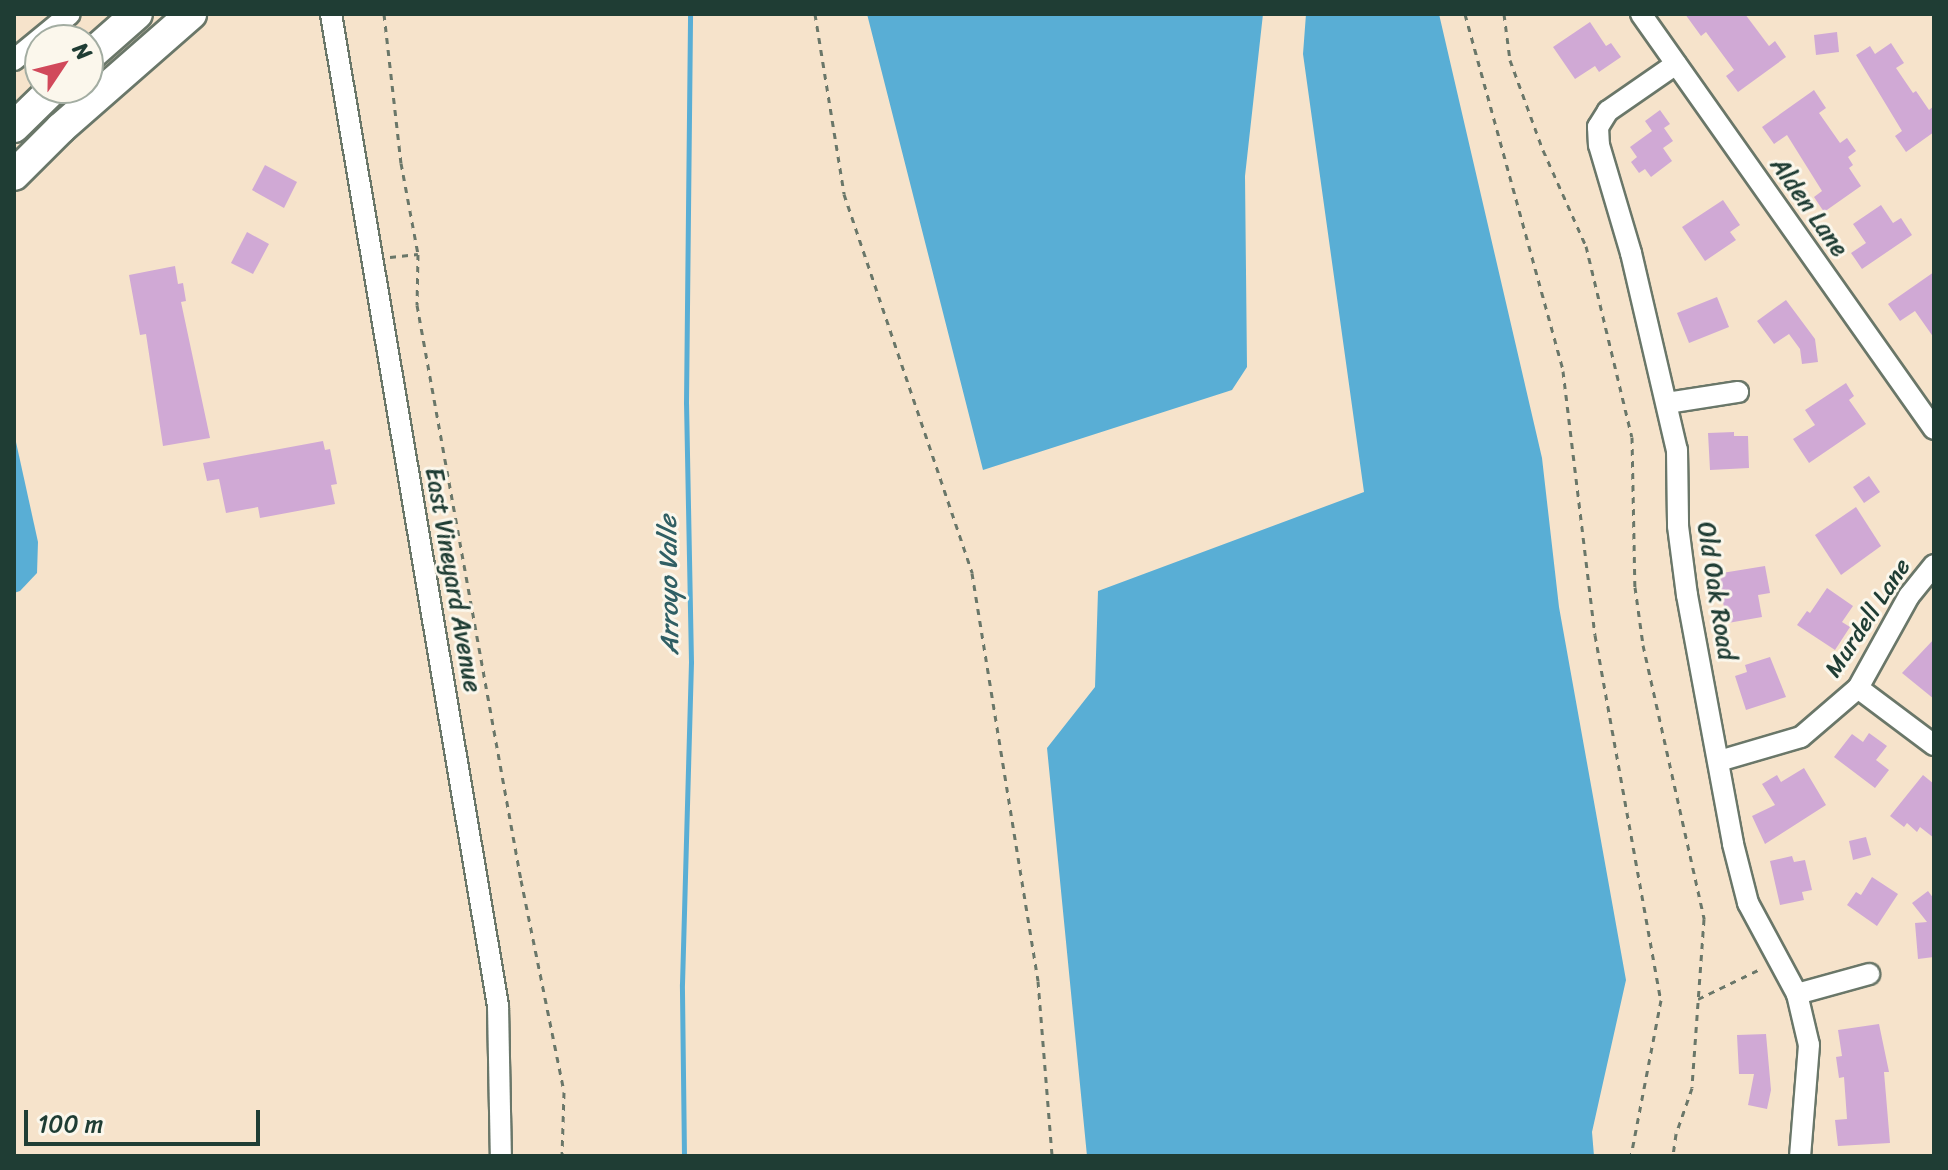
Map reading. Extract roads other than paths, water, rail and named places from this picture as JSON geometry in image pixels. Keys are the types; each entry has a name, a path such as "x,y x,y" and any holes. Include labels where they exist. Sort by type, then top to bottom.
{"highway":[{"path":"104,43 137,14"},
{"path":"104,63 162,14"},
{"path":"14,175 61,128 191,14"},
{"path":"14,127 38,104"},
{"path":"14,154 28,134 60,104"}],"street":[{"path":"14,60 70,14"},
{"name":"East Vineyard Avenue","path":"331,14 498,1006 501,1156"},
{"name":"Alden Lane","path":"1641,14 1934,429"},
{"name":"Old Oak Road","path":"1676,64 1608,111 1598,127 1599,145 1631,253 1677,450 1678,526 1687,595 1748,903 1797,994 1809,1045 1800,1156"},
{"path":"1667,403 1738,392"},
{"name":"Murdell Lane","path":"1719,761 1801,737 1858,688 1909,596 1934,565"},
{"path":"1858,688 1934,745"},
{"path":"1797,994 1869,974"}],"water":[{"path":"867,14 1263,14 1245,176 1247,367 1232,390 983,470"},
{"path":"1306,14 1439,14 1542,458 1559,607 1626,980 1592,1132 1594,1156 1087,1156 1047,748 1095,687 1098,591 1364,492 1303,54"},
{"path":"14,433 38,542 37,573 20,591 14,593"}],"waterway":[{"name":"Arroyo Valle","path":"684,1156 682,984 691,662 686,403 690,14"}]}
